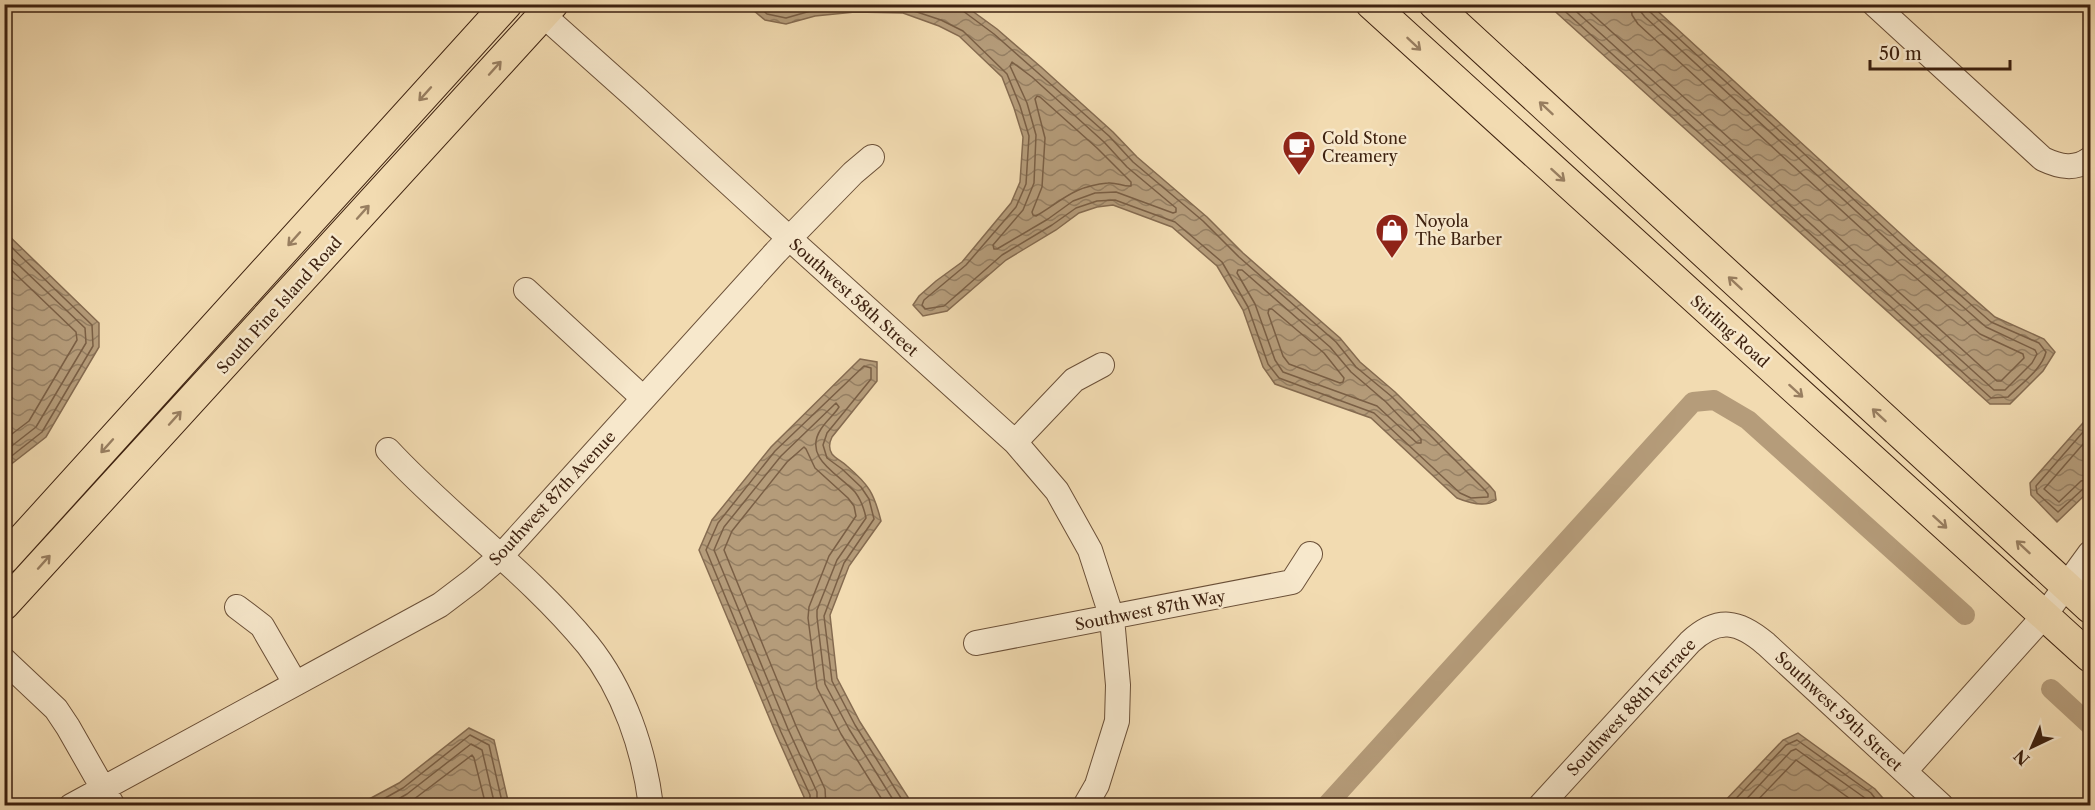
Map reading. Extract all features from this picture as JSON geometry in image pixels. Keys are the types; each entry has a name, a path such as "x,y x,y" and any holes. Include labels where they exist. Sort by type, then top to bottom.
{"main road":[{"name":"South Pine Island Road","path":"4,560 507,4"},
{"name":"Stirling Road","path":"1371,4 2091,657"},
{"path":"1434,4 2091,608"},
{"name":"South Pine Island Road","path":"4,605 548,10"},
{"path":"1450,77 1477,44"}],"street":[{"path":"1874,4 2043,159 2056,165 2069,177 2091,159"},
{"name":"Southwest 58th Street","path":"548,10 636,98 1015,442 1057,491 1090,550 1112,618 1118,685 1117,721 1097,785 1085,806"},
{"name":"Southwest 87th Avenue","path":"71,806 109,797 295,683 440,605 473,580 501,556 789,238 853,173 872,157"},
{"path":"526,290 643,398"},
{"path":"1015,442 1074,380 1102,365"},
{"path":"388,450 559,612 590,647 628,716 647,775 651,806"},
{"path":"1905,771 2044,616 2091,553"},
{"name":"Southwest 87th Way","path":"976,643 1292,582 1310,554"},
{"path":"237,608 262,626 295,683"},
{"name":"Southwest 59th Street","path":"1730,625 1742,627 1766,644 1942,806"},
{"name":"Southwest 88th Terrace","path":"1540,806 1690,642 1710,628 1730,625"},
{"path":"4,660 56,709 109,797"}],"water":[{"path":"747,5 964,5 997,29 1041,67 1113,132 1137,157 1207,217 1243,253 1340,338 1360,362 1395,392 1490,486 1495,492 1496,500 1482,504 1457,498 1371,418 1275,384 1263,367 1243,310 1217,266 1172,227 1113,205 1079,213 1056,230 1006,260 947,311 923,316 913,305 919,296 962,262 1011,203 1020,182 1023,137 1002,77 959,36 903,13 855,12 815,16 786,24 765,20"},
{"path":"1548,5 1651,5 1915,247 1995,317 2044,339 2055,352 2043,371 2010,404 1990,404"},
{"path":"5,232 99,323 99,347 46,437 5,469"},
{"path":"860,359 877,362 877,381 832,437 829,448 834,456 866,484 876,503 881,521 849,566 830,615 837,678 860,722 913,805 804,805 804,797 699,550 712,520 771,447"},
{"path":"2090,415 2090,490 2057,522 2031,495 2030,483"},
{"path":"469,728 494,740 509,805 358,805 399,783"},
{"path":"1798,733 1875,789 1889,805 1721,805 1783,740"}],"waterway":[{"path":"1326,806 1693,402 1714,400 1748,420 1965,615"},
{"path":"2051,689 2090,725"}],"place":[{"name":"Cold Stone Creamery","path":"1299,176"},
{"name":"Noyola The Barber","path":"1392,259"}]}
